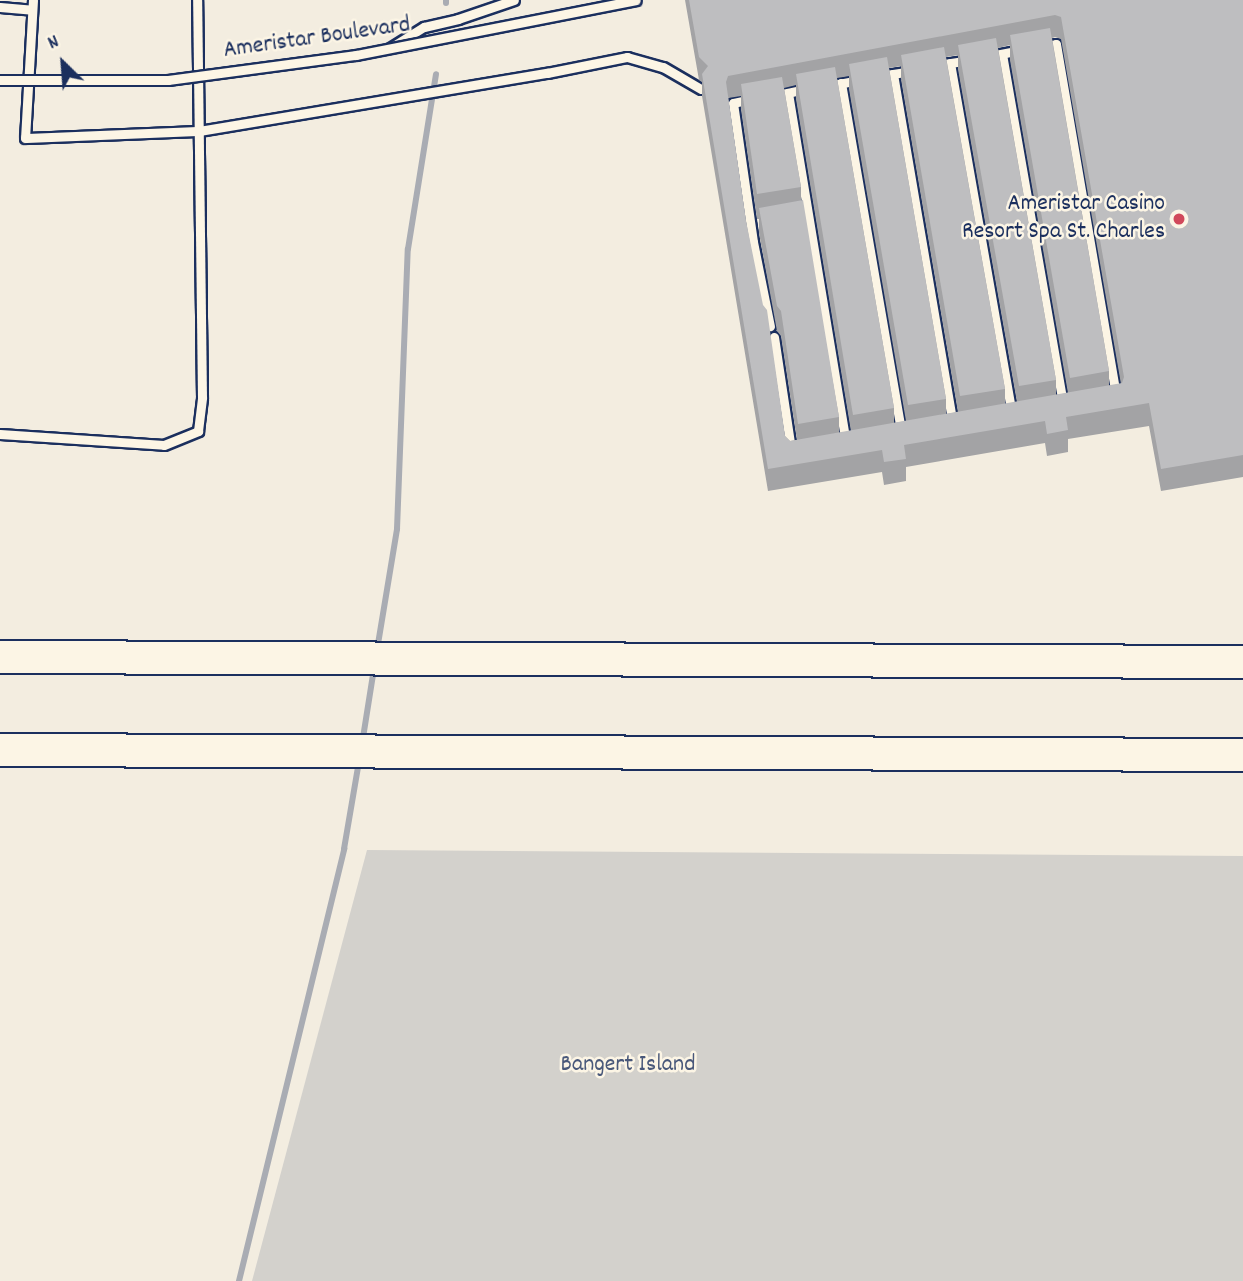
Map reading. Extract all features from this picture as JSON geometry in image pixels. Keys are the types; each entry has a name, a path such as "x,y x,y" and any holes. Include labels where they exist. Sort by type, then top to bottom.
{"highway":[{"path":"0,657 1243,662"},
{"path":"0,750 1243,755"}],"lane":[{"path":"0,434 164,445 198,431 202,397 197,0"},
{"path":"387,50 424,27 458,19 514,0"},
{"name":"Ameristar Boulevard","path":"0,80 168,80 387,50 636,0"},
{"path":"0,7 32,5 25,138 199,131 547,73 627,57 663,67 701,89"},
{"path":"770,326 751,227 733,103 1056,44 1117,401 1104,403"},
{"path":"1002,54 1064,410"},
{"path":"950,63 1013,419"},
{"path":"893,74 954,428"},
{"path":"841,83 902,437"},
{"path":"788,93 847,447"},
{"path":"796,219 807,217"},
{"path":"751,227 762,225"},
{"path":"774,337 792,457 806,455"},
{"path":"1051,412 1077,408"},
{"path":"1001,421 1026,417"},
{"path":"941,430 966,426"},
{"path":"888,439 915,435"},
{"path":"833,449 860,444"}],"green space":[{"name":"Bangert Island","path":"367,850 1243,856 1243,1281 252,1281"}],"building":[{"path":"689,0 1243,0 1243,455 1161,469 1149,403 1066,417 1068,430 1047,434 1045,421 904,445 906,459 884,462 882,450 768,469 702,74 708,66 699,57","holes":["1055,15 1061,17 1124,377 1122,383 790,441 785,436 767,310 763,305 746,221 726,82 728,76"]},
{"path":"1050,28 1109,371 1070,378 1010,35"},
{"path":"996,38 1056,380 1019,386 958,45"},
{"path":"944,47 1005,389 960,396 901,55"},
{"path":"887,57 946,399 908,405 849,64"},
{"path":"835,67 894,408 853,415 796,74"},
{"path":"782,77 801,187 757,194 741,84"},
{"path":"803,200 839,417 798,424 781,311 777,306 759,208"}],"waterway":[{"path":"377,650 397,529 408,249 436,74"},
{"path":"362,744 374,668"},
{"path":"239,1281 344,849 359,761"}],"place":[{"name":"Ameristar Casino Resort Spa St. Charles","path":"1179,219"}]}
